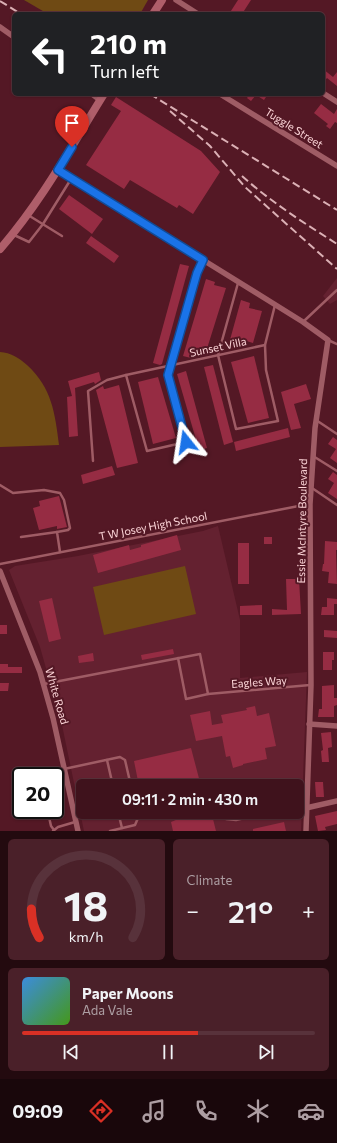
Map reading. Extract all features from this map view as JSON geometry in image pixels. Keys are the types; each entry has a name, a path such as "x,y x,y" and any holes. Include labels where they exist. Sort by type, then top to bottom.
{"street":[{"path":"154,12 162,0"},
{"path":"176,0 195,12"},
{"path":"0,27 12,36"},
{"path":"325,94 337,102"},
{"name":"Tuggle Street","path":"223,96 337,166"},
{"path":"0,249 28,215 58,170 102,97"},
{"path":"58,170 276,305 328,340"},
{"name":"Essie McIntyre Boulevard","path":"306,831 311,685 310,504 316,420 328,340"},
{"name":"White Road","path":"0,571 44,684 64,767"},
{"path":"309,724 337,726"},
{"name":"White Road","path":"64,769 78,831"},
{"path":"306,808 337,801"}],"lane":[{"path":"12,234 29,242 43,224 72,178"},
{"path":"28,215 62,236"},
{"path":"126,375 147,451 186,442 168,375 197,273 203,260"},
{"path":"238,282 218,355 236,429 278,421 266,370 265,344 276,305"},
{"path":"303,322 337,290"},
{"path":"328,340 337,344"},
{"name":"Sunset Villa","path":"93,461 88,391 107,380 265,344"},
{"path":"316,420 337,434"},
{"path":"313,456 337,471"},
{"path":"0,485 13,493 44,490 60,493 64,500 70,528 68,530 21,536"},
{"path":"311,487 337,505"},
{"name":"T W Josey High School","path":"0,564 310,504"},
{"path":"57,532 60,552"},
{"path":"44,684 200,654 208,694"},
{"name":"Eagles Way","path":"178,658 186,699 208,694 311,685"},
{"path":"64,769 120,757 125,760 129,779"},
{"path":"107,760 111,779"},
{"path":"49,819 54,831 58,827 76,822"},
{"path":"120,819 122,828"},
{"path":"110,831 135,825 138,819"},
{"path":"226,819 240,819"}],"shaded area":[{"path":"24,0 148,0 141,12 45,12"},
{"path":"337,278 337,300 330,304 323,296"},
{"path":"0,352 11,354 21,360 42,383 54,412 59,445 0,447"},
{"path":"218,526 240,620 240,678 307,672 303,779 76,779 76,792 62,725 40,647 9,570 15,566 78,556 203,531"},
{"path":"185,566 196,614 104,635 93,587"},
{"path":"82,819 301,819 301,831 84,831"}],"building":[{"path":"238,0 251,0 243,12 230,12"},
{"path":"325,71 333,77 337,72 337,86 327,78 325,80"},
{"path":"248,96 255,96 251,101 247,98"},
{"path":"258,96 267,96 264,100"},
{"path":"116,97 201,151 220,172 193,214 179,205 177,208 130,180 124,189 86,165 121,111 111,105"},
{"path":"321,104 334,114 337,109 337,123 335,122 330,129 326,126 328,124 314,113"},
{"path":"69,195 103,219 92,234 59,209"},
{"path":"91,236 119,256 114,263 86,243"},
{"path":"180,264 189,266 162,364 160,365 153,363"},
{"path":"206,279 215,282 214,285 226,288 205,355 201,356 194,353 191,358 183,356"},
{"path":"241,300 250,303 249,308 262,311 253,343 240,339 238,348 234,349 228,347"},
{"path":"254,356 269,418 248,423 231,362"},
{"path":"213,365 233,442 224,445 204,367"},
{"path":"186,371 207,448 199,450 177,374"},
{"path":"99,372 101,380 95,384 94,382 75,388 78,436 69,437 67,397 72,396 68,381"},
{"path":"158,377 176,438 153,444 138,382"},
{"path":"306,384 311,399 294,404 301,428 291,430 281,392"},
{"path":"119,385 138,463 117,468 96,390 103,386 105,389"},
{"path":"288,428 290,437 236,451 234,442"},
{"path":"333,437 337,440 337,463 330,458 336,449 328,444"},
{"path":"112,466 115,475 83,484 81,475"},
{"path":"333,472 337,475 337,499 328,493 334,483 328,479"},
{"path":"59,496 67,527 57,529 57,526 39,530 33,508 40,506 39,501"},
{"path":"177,535 181,550 98,573 93,555 129,545 130,550 141,547 141,545"},
{"path":"264,537 272,537 272,544 264,544"},
{"path":"325,541 337,542 337,584 328,583 329,572 322,571 324,564"},
{"path":"238,543 249,543 249,584 238,584"},
{"path":"286,579 299,579 301,614 272,615 272,609 287,610"},
{"path":"52,598 61,639 49,642 39,601"},
{"path":"327,598 337,599 337,604 334,604 334,615 321,615 322,607 327,607"},
{"path":"262,605 262,615 240,615 240,606"},
{"path":"0,625 7,625 7,634 0,634"},
{"path":"324,630 337,631 337,638 324,637"},
{"path":"173,649 174,654 142,660 141,655"},
{"path":"323,652 334,652 332,670 323,670"},
{"path":"93,653 94,661 79,663 78,656"},
{"path":"0,664 8,664 8,667 22,667 22,673 0,673"},
{"path":"0,683 9,683 8,691 0,691"},
{"path":"334,685 334,698 337,698 337,705 334,706 334,717 318,717 319,709 322,709 322,686"},
{"path":"255,706 257,716 269,713 276,746 265,748 267,759 243,764 233,768 230,756 226,757 222,736 196,741 190,715 210,711 212,725 223,723 221,715 247,710 246,708"},
{"path":"331,732 332,747 328,748 329,762 322,762 321,751 323,750 321,733"},
{"path":"191,748 199,779 138,779 134,761"},
{"path":"315,782 323,782 324,797 316,797"},
{"path":"337,811 337,824 325,827 326,830 318,831 315,816"},
{"path":"178,819 213,819 216,831 173,831 171,822"},
{"path":"284,822 286,831 253,831 253,829"}],"railway":[{"path":"0,1 18,12"},
{"path":"153,96 337,210"},
{"path":"170,111 210,146 245,187 337,269"},
{"path":"242,176 276,203 337,244"}],"route":[{"path":"72,147 58,170 203,260 197,273 168,375 186,442"}]}
